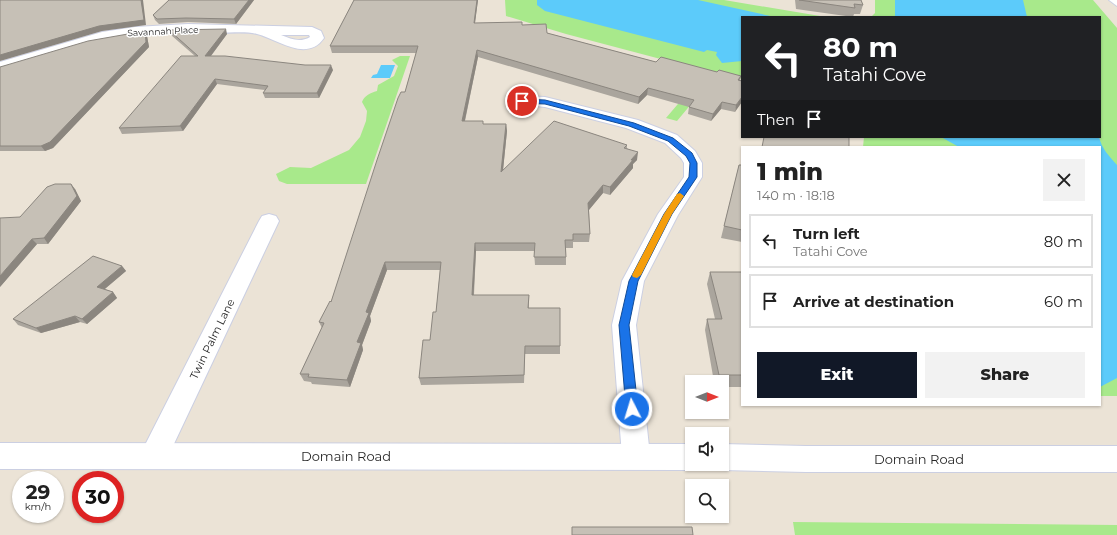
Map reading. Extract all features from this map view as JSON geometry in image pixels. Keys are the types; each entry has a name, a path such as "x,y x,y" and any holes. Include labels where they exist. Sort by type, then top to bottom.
{"street":[{"name":"Savannah Place","path":"0,67 96,38 127,32 186,28 259,30"},
{"path":"522,101 545,102 632,124 670,140 689,155 693,163 693,177 668,214 633,281 624,325 636,456"},
{"name":"Twin Palm Lane","path":"154,456 269,221"},
{"name":"Domain Road","path":"0,456 685,457"},
{"name":"Domain Road","path":"729,457 806,459 1117,459"}],"lane":[{"path":"1113,0 1117,4"}],"green space":[{"path":"505,0 724,0 820,16 741,16 741,79 717,73 677,121 666,118 706,71 566,34 506,16"},
{"path":"875,0 1093,0 1117,28 1117,396 1101,396 1101,146 863,146 864,138 1101,138 1101,16 872,16 875,13"},
{"path":"400,56 410,56 366,184 287,184 279,181 276,174 290,167 311,168 349,150 360,137 366,121 367,111 362,102 364,98 377,91 378,85 394,76 398,66 392,60"},
{"path":"793,522 1117,525 1117,535 795,535"}],"water":[{"path":"537,0 698,0 770,16 741,16 741,61 722,63 716,55 717,52 707,50 704,52 545,11 537,5"},
{"path":"895,0 1023,0 1027,16 895,16"},
{"path":"381,65 395,65 390,78 371,78 373,75 377,74"},
{"path":"943,138 1099,138 1104,149 1117,165 1117,378 1101,386 1101,146 957,146"}],"building":[{"path":"0,0 141,0 144,20 99,26 0,55"},
{"path":"169,0 249,0 234,19 157,19 153,15"},
{"path":"354,0 477,0 474,23 522,22 522,25 546,24 547,33 656,62 661,57 717,72 719,70 741,76 738,80 741,81 741,98 736,105 722,102 713,114 689,107 694,100 648,88 639,97 477,50 462,121 483,121 483,124 506,124 501,172 554,121 627,145 624,148 638,152 610,187 603,185 588,203 590,234 573,234 573,240 565,240 566,257 534,257 535,243 475,243 472,295 529,295 528,308 560,308 560,346 525,346 524,375 419,378 423,340 430,340 433,312 436,312 441,262 385,262 366,312 369,313 357,342 361,343 347,380 308,377 309,374 300,374 324,323 319,322 330,301 331,302 398,98 401,92 405,92 418,46 330,46"},
{"path":"799,0 861,0 863,5 854,4 855,8"},
{"path":"226,29 205,56 225,56 305,65 331,65 317,93 263,93 268,86 215,79 180,126 119,128 181,56 198,56 169,30"},
{"path":"145,31 146,42 50,142 41,146 0,146 0,67 88,41"},
{"path":"764,138 849,138 849,146 762,146"},
{"path":"739,165 741,165 741,230 724,226"},
{"path":"55,184 71,184 77,196 44,238 32,239 0,276 0,218 20,217 47,187"},
{"path":"93,256 122,266 97,287 113,292 82,319 75,316 36,328 13,319"},
{"path":"710,272 741,272 741,375 719,375 707,319 722,319"},
{"path":"572,527 692,527 693,535 572,535"}],"slow traffic":[{"path":"637,275 668,214 680,196"}],"route":[{"path":"522,101 545,102 632,124 670,140 689,155 693,163 693,177 668,214 633,281 624,325 632,409"}]}
